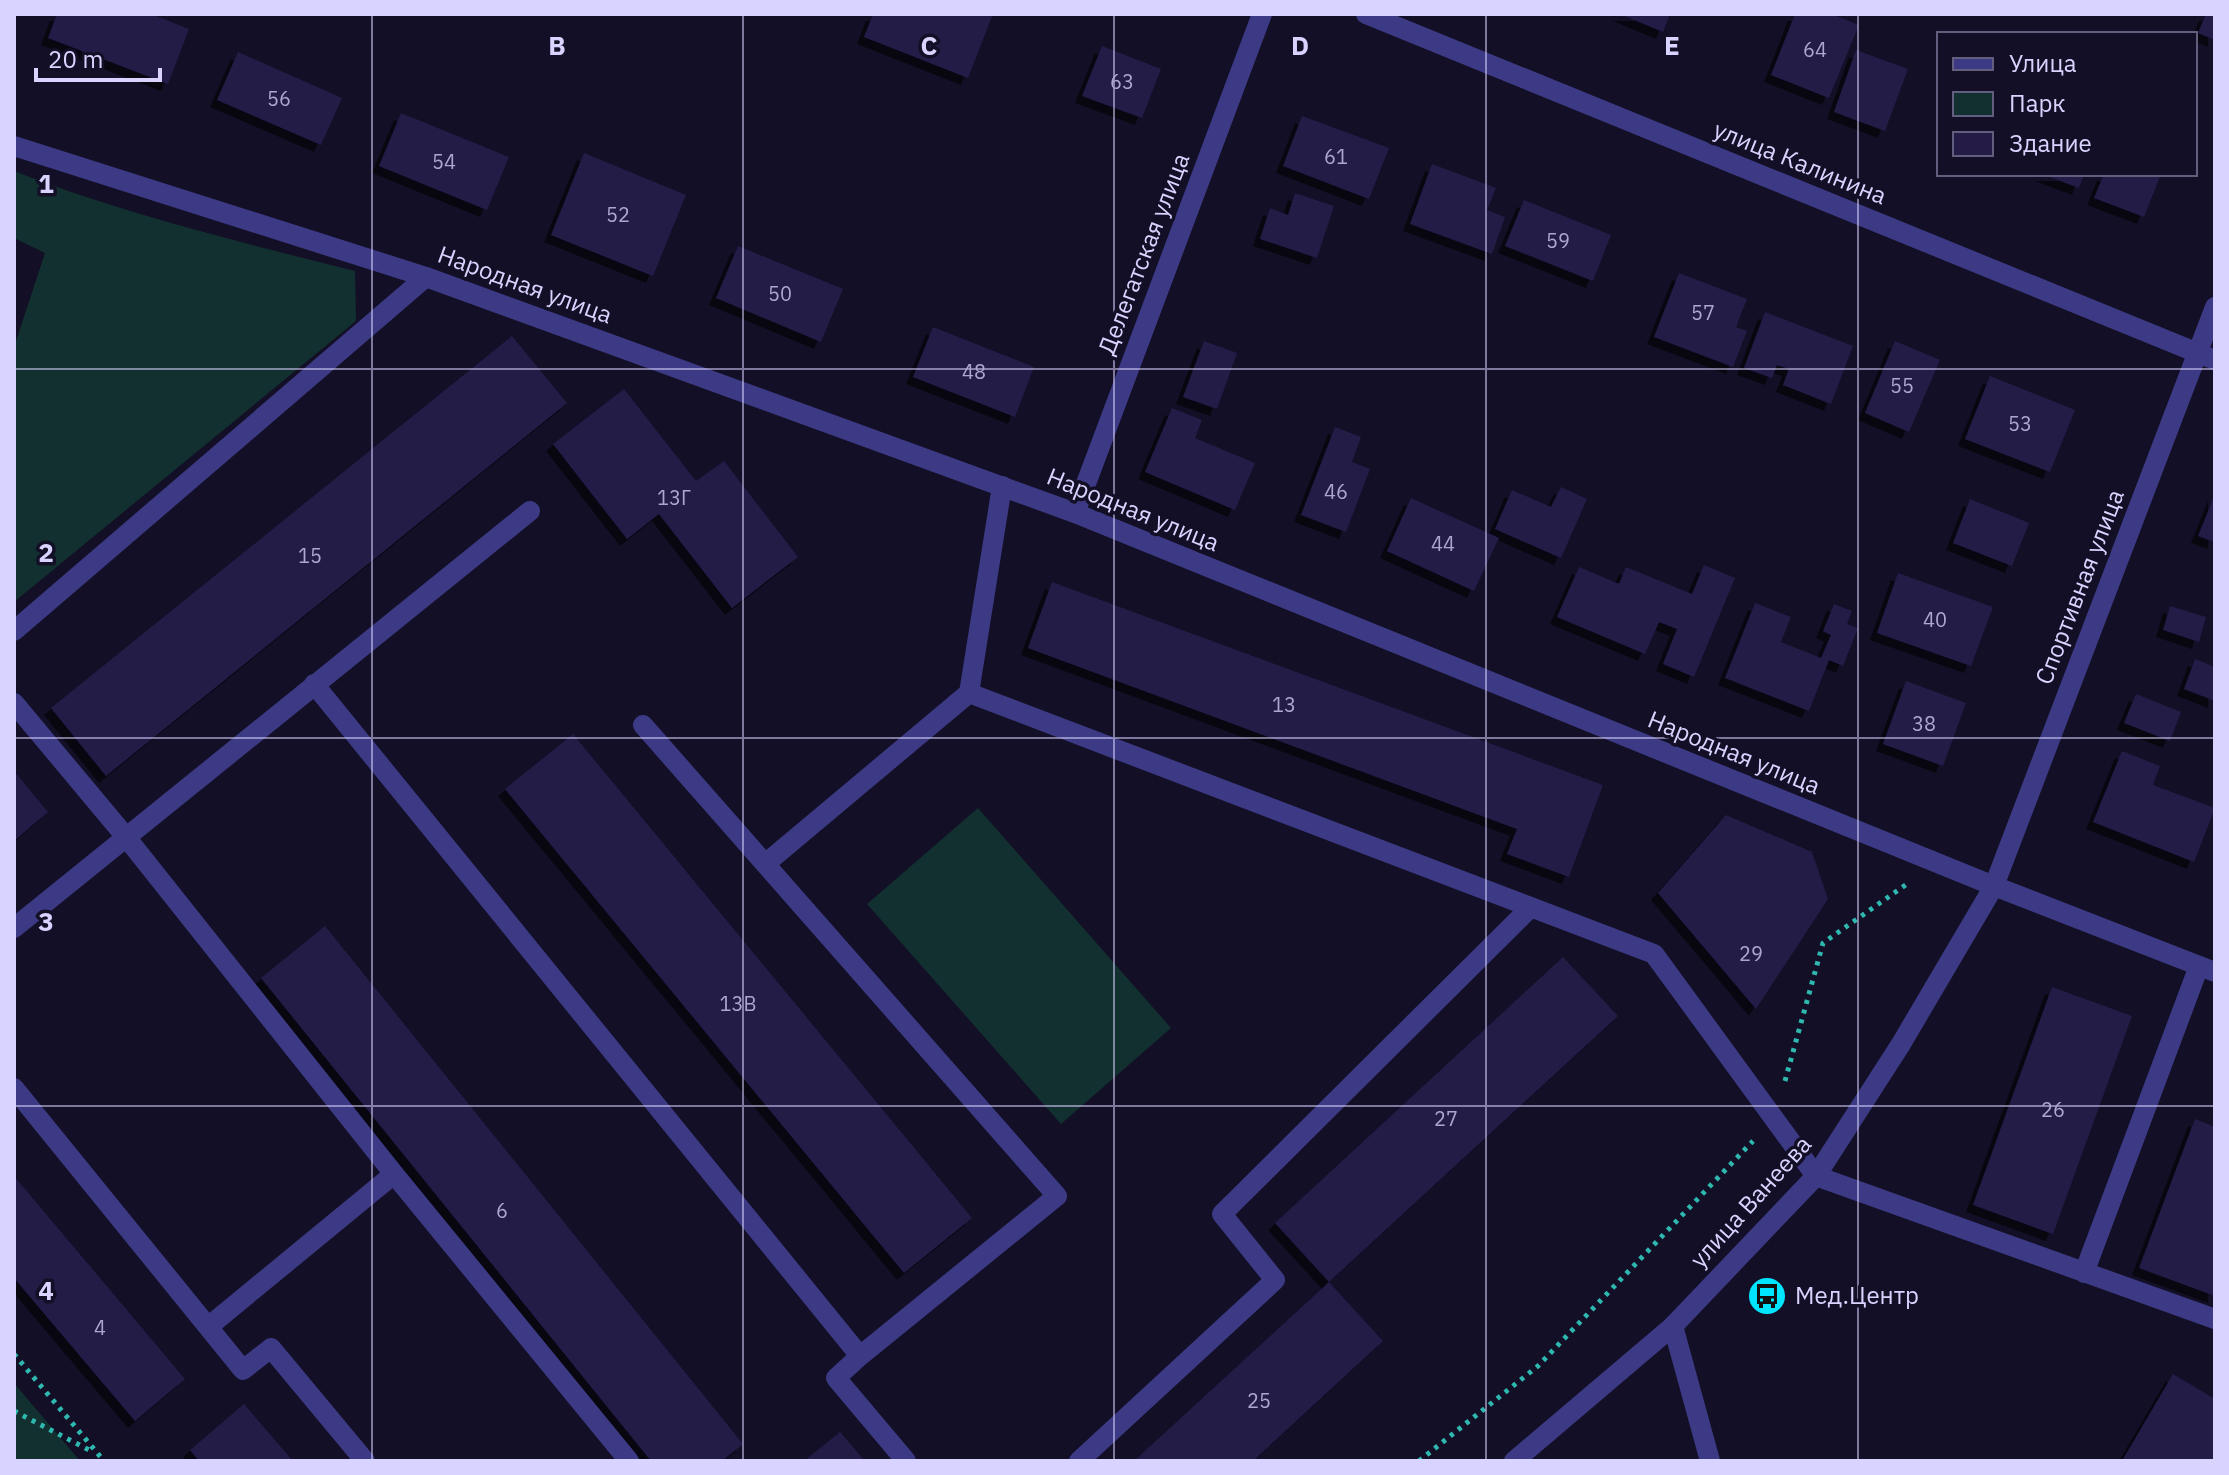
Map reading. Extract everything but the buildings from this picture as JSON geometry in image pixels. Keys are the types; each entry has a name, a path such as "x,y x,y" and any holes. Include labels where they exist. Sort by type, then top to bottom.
{"street":[{"name":"Делегатская улица","path":"1075,513 1262,14"},
{"name":"улица Калинина","path":"1366,14 2206,357"},
{"name":"Народная улица","path":"14,146 426,277 1075,513 1994,886 2207,969"},
{"path":"14,631 426,277"},
{"name":"Спортивная улица","path":"1994,886 2206,357 2215,307"},
{"path":"765,864 969,693 1002,486"},
{"path":"14,928 530,511"},
{"path":"314,684 860,1356"},
{"path":"969,693 1654,954 1816,1176 2215,1319"},
{"path":"14,703 126,837 394,1174 629,1461"},
{"path":"643,725 1057,1196 836,1378 906,1461"},
{"name":"улица Ванеева","path":"1514,1461 1673,1326 1816,1176 1901,1044 1994,886"},
{"path":"1079,1461 1275,1280 1222,1214 1531,907"},
{"path":"2084,1273 2207,969"},
{"path":"14,1088 243,1370 271,1348 365,1461"},
{"path":"208,1327 394,1174"},
{"path":"1673,1326 1710,1461"}],"path":[{"path":"1419,1461 1538,1366 1774,1119 1823,943 1908,884"},
{"path":"14,1354 104,1461"},
{"path":"14,1411 98,1454"}],"green space":[{"path":"14,171 140,214 355,271 356,321 14,602 14,347 45,253 14,238"},
{"path":"978,808 1171,1028 1061,1124 867,904"},
{"path":"14,1383 80,1461 14,1461"}],"place":[{"name":"Мед.Центр","path":"1767,1296"}]}
